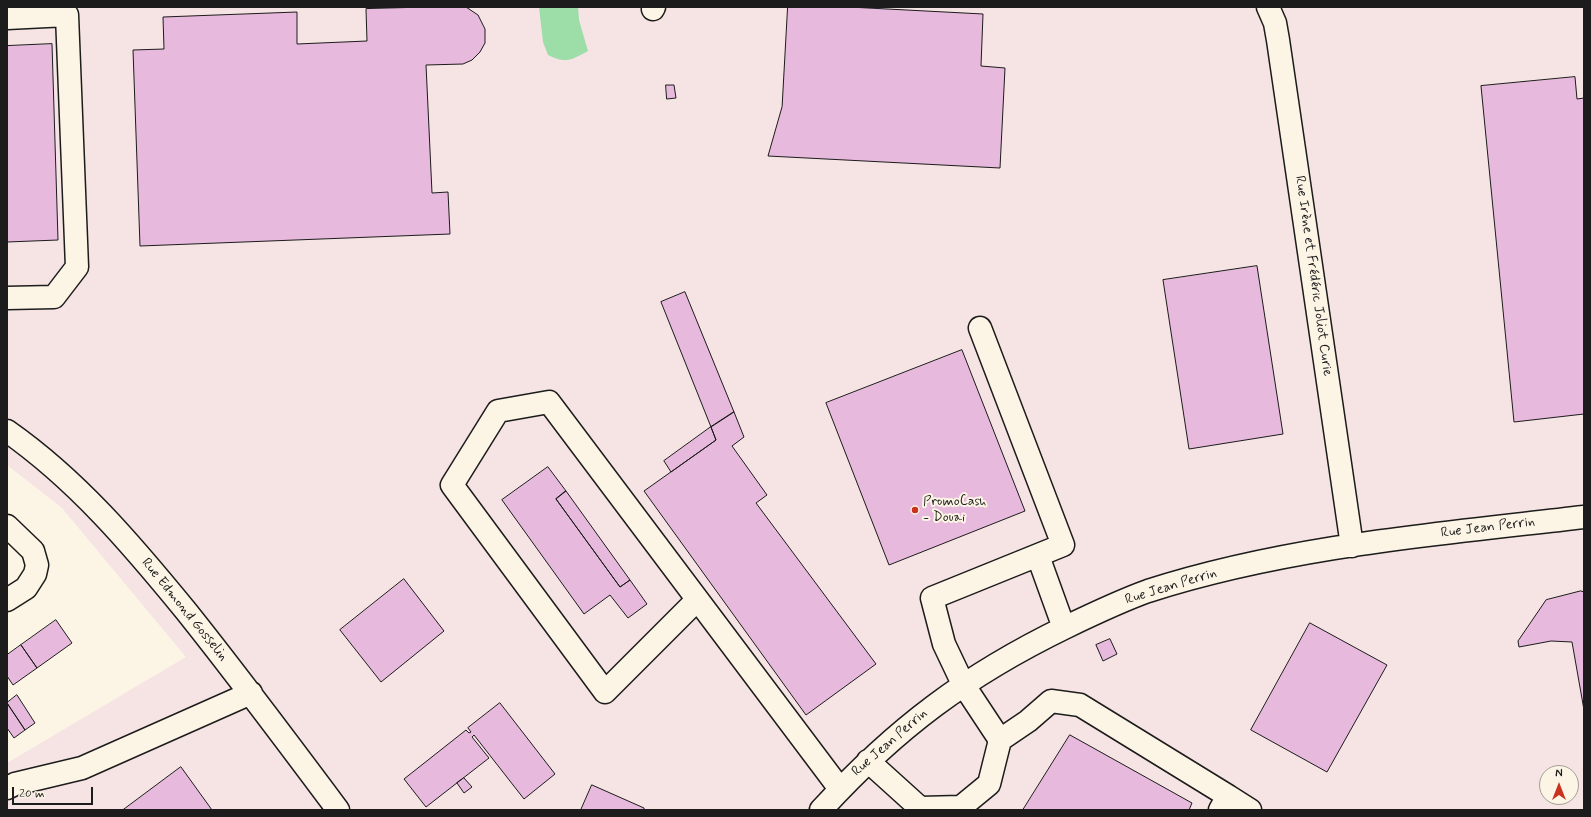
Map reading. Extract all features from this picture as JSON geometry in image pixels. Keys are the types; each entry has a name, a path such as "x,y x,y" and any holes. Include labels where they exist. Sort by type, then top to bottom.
{"street":[{"name":"Rue Irène et Frédéric Joliot Curie","path":"1268,7 1275,23 1278,40 1352,546"},
{"path":"7,18 67,15 77,267 54,297 7,298"},
{"path":"980,328 1064,545 932,598 944,644 963,684 1000,740"},
{"path":"697,600 605,692 452,485 498,412 549,402 840,789"},
{"name":"Rue Edmond Gosselin","path":"7,431 44,460 124,536 251,693 338,810"},
{"name":"Rue Jean Perrin","path":"821,810 868,761 898,734 963,684 1008,657 1064,628 1146,592 1192,578 1249,564 1352,546 1584,517"},
{"path":"7,526 30,546 36,557 36,574 26,588 7,600"},
{"path":"1038,556 1064,628"},
{"path":"7,788 15,784 82,768 251,693"},
{"path":"868,761 919,809 961,807 989,784 1000,740 1028,721 1051,701 1080,705 1224,803 1250,810"}],"shaded area":[{"path":"7,7 1584,7 1584,810 7,810 7,763 186,657 62,508 7,465"}],"green space":[{"path":"539,7 578,7 579,20 588,51 568,60 554,58 548,55 543,42"}],"building":[{"path":"466,7 478,15 485,29 485,43 480,52 472,60 463,64 426,65 432,193 448,192 450,234 140,246 133,50 164,49 163,17 297,12 297,44 367,41 366,9"},
{"path":"788,7 849,7 983,14 981,66 1005,68 1000,168 768,156 782,107"},
{"path":"52,44 58,240 7,242 7,46"},
{"path":"1575,77 1577,99 1584,98 1584,414 1514,422 1481,86"},
{"path":"666,85 674,85 676,98 667,99"},
{"path":"1257,266 1283,434 1189,449 1163,280"},
{"path":"685,292 734,412 711,427 661,302"},
{"path":"962,350 1025,511 889,565 826,403"},
{"path":"734,412 744,437 732,446 767,495 756,503 876,664 806,715 644,491 716,440 711,427"},
{"path":"711,427 716,440 671,472 664,461"},
{"path":"548,467 566,491 556,499 620,587 630,580 647,604 628,618 610,595 584,614 502,500"},
{"path":"566,491 630,580 620,587 556,499"},
{"path":"404,579 444,631 381,682 340,630"},
{"path":"1581,591 1584,592 1584,710 1572,642 1551,641 1519,647 1518,641 1546,600"},
{"path":"56,620 72,643 37,668 21,645"},
{"path":"1310,623 1387,665 1327,772 1251,730"},
{"path":"1110,639 1117,654 1103,661 1096,645"},
{"path":"21,645 37,668 13,685 7,676 7,655"},
{"path":"17,695 35,723 25,730 7,703"},
{"path":"7,703 25,730 14,738 7,728"},
{"path":"500,703 555,774 524,799 474,735 472,737 489,758 426,807 404,779 466,730 469,733 471,732 468,728"},
{"path":"1070,735 1192,803 1189,810 1023,810"},
{"path":"181,767 212,810 123,810"},
{"path":"464,778 472,787 464,793 457,783"},
{"path":"592,785 644,808 644,810 581,810"}],"place":[{"name":"PromoCash - Douai","path":"915,510"}]}
